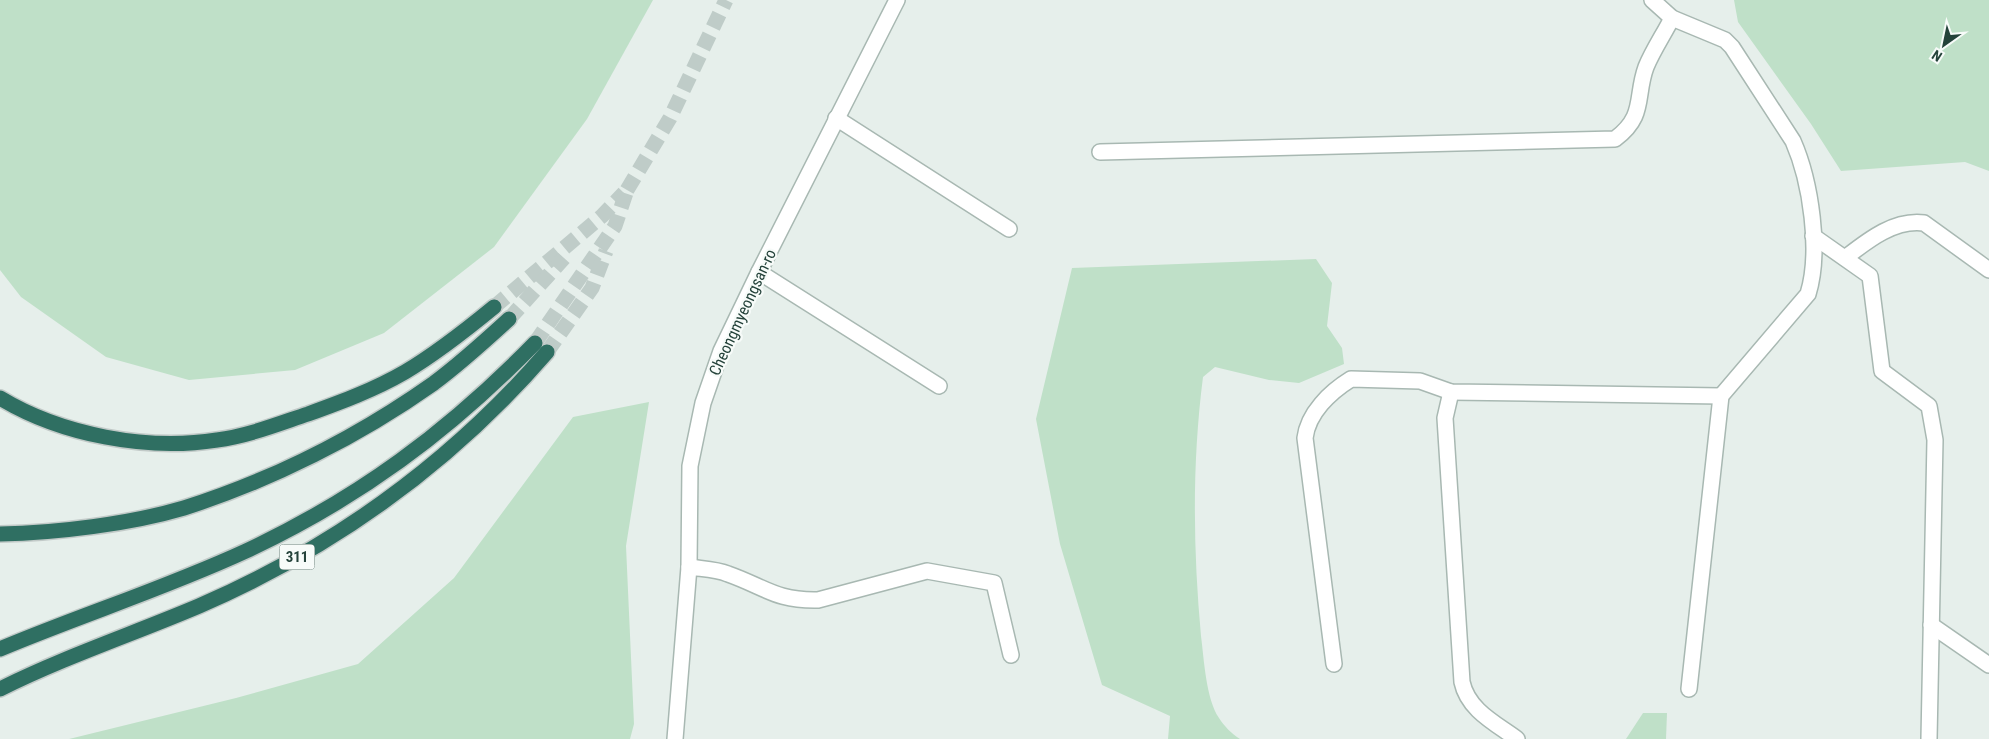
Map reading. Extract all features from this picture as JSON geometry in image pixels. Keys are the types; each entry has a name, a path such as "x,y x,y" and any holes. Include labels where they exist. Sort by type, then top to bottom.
{"highway":[{"path":"0,398 40,417 84,432 126,441 171,444 217,440 257,431 361,395 406,372 455,338 494,307"},
{"path":"0,534 68,529 128,520 182,508 240,488 313,454 400,406 436,381 509,319"},
{"name":"311","path":"0,648 245,552 328,508 366,486 433,437 541,347 511,392 450,450 407,485 325,541 282,566 200,605 0,689"}],"street":[{"name":"Cheongmyeongsan-ro","path":"675,739 689,568 690,466 703,403 721,351 896,0"},
{"path":"1652,0 1672,18 1725,40 1732,47 1793,141 1800,158 1813,236 1811,284 1808,294 1722,396 1689,690"},
{"path":"1100,152 1615,139 1626,131 1634,120 1638,110 1646,67 1672,18"},
{"path":"836,118 1009,229"},
{"path":"1845,258 1874,236 1915,222 1924,223 1989,270"},
{"path":"1813,236 1870,276 1882,371 1929,406 1935,440 1929,739"},
{"path":"759,272 939,386"},
{"path":"1334,664 1305,438 1306,426 1311,415 1351,379 1420,381 1451,392 1722,396"},
{"path":"1451,392 1445,418 1462,682 1465,694 1472,706 1517,739"},
{"path":"689,568 728,574 771,594 803,600 818,600 927,571 994,583 1011,655"},
{"path":"1931,625 1989,665"}],"green space":[{"path":"0,0 653,0 587,119 494,247 384,333 295,370 189,380 106,357 21,297 0,270"},
{"path":"1734,0 1989,0 1989,171 1965,162 1841,171 1811,124 1738,22"},
{"path":"1316,259 1332,283 1327,326 1342,348 1344,364 1299,383 1269,380 1215,367 1203,377 1195,474 1196,571 1201,636 1206,678 1211,700 1219,718 1240,739 1168,739 1170,716 1102,685 1060,544 1036,419 1072,268"},
{"path":"649,402 626,546 634,724 630,739 69,739 236,698 358,664 454,578 573,417"},
{"path":"1643,713 1667,713 1666,739 1626,739"}],"tunnel":[{"path":"627,190 670,118 726,0"},
{"path":"535,343 615,226 627,190"},
{"path":"494,307 602,216 624,193"},
{"path":"547,352 592,288 606,251"},
{"path":"509,319 564,258"}]}
